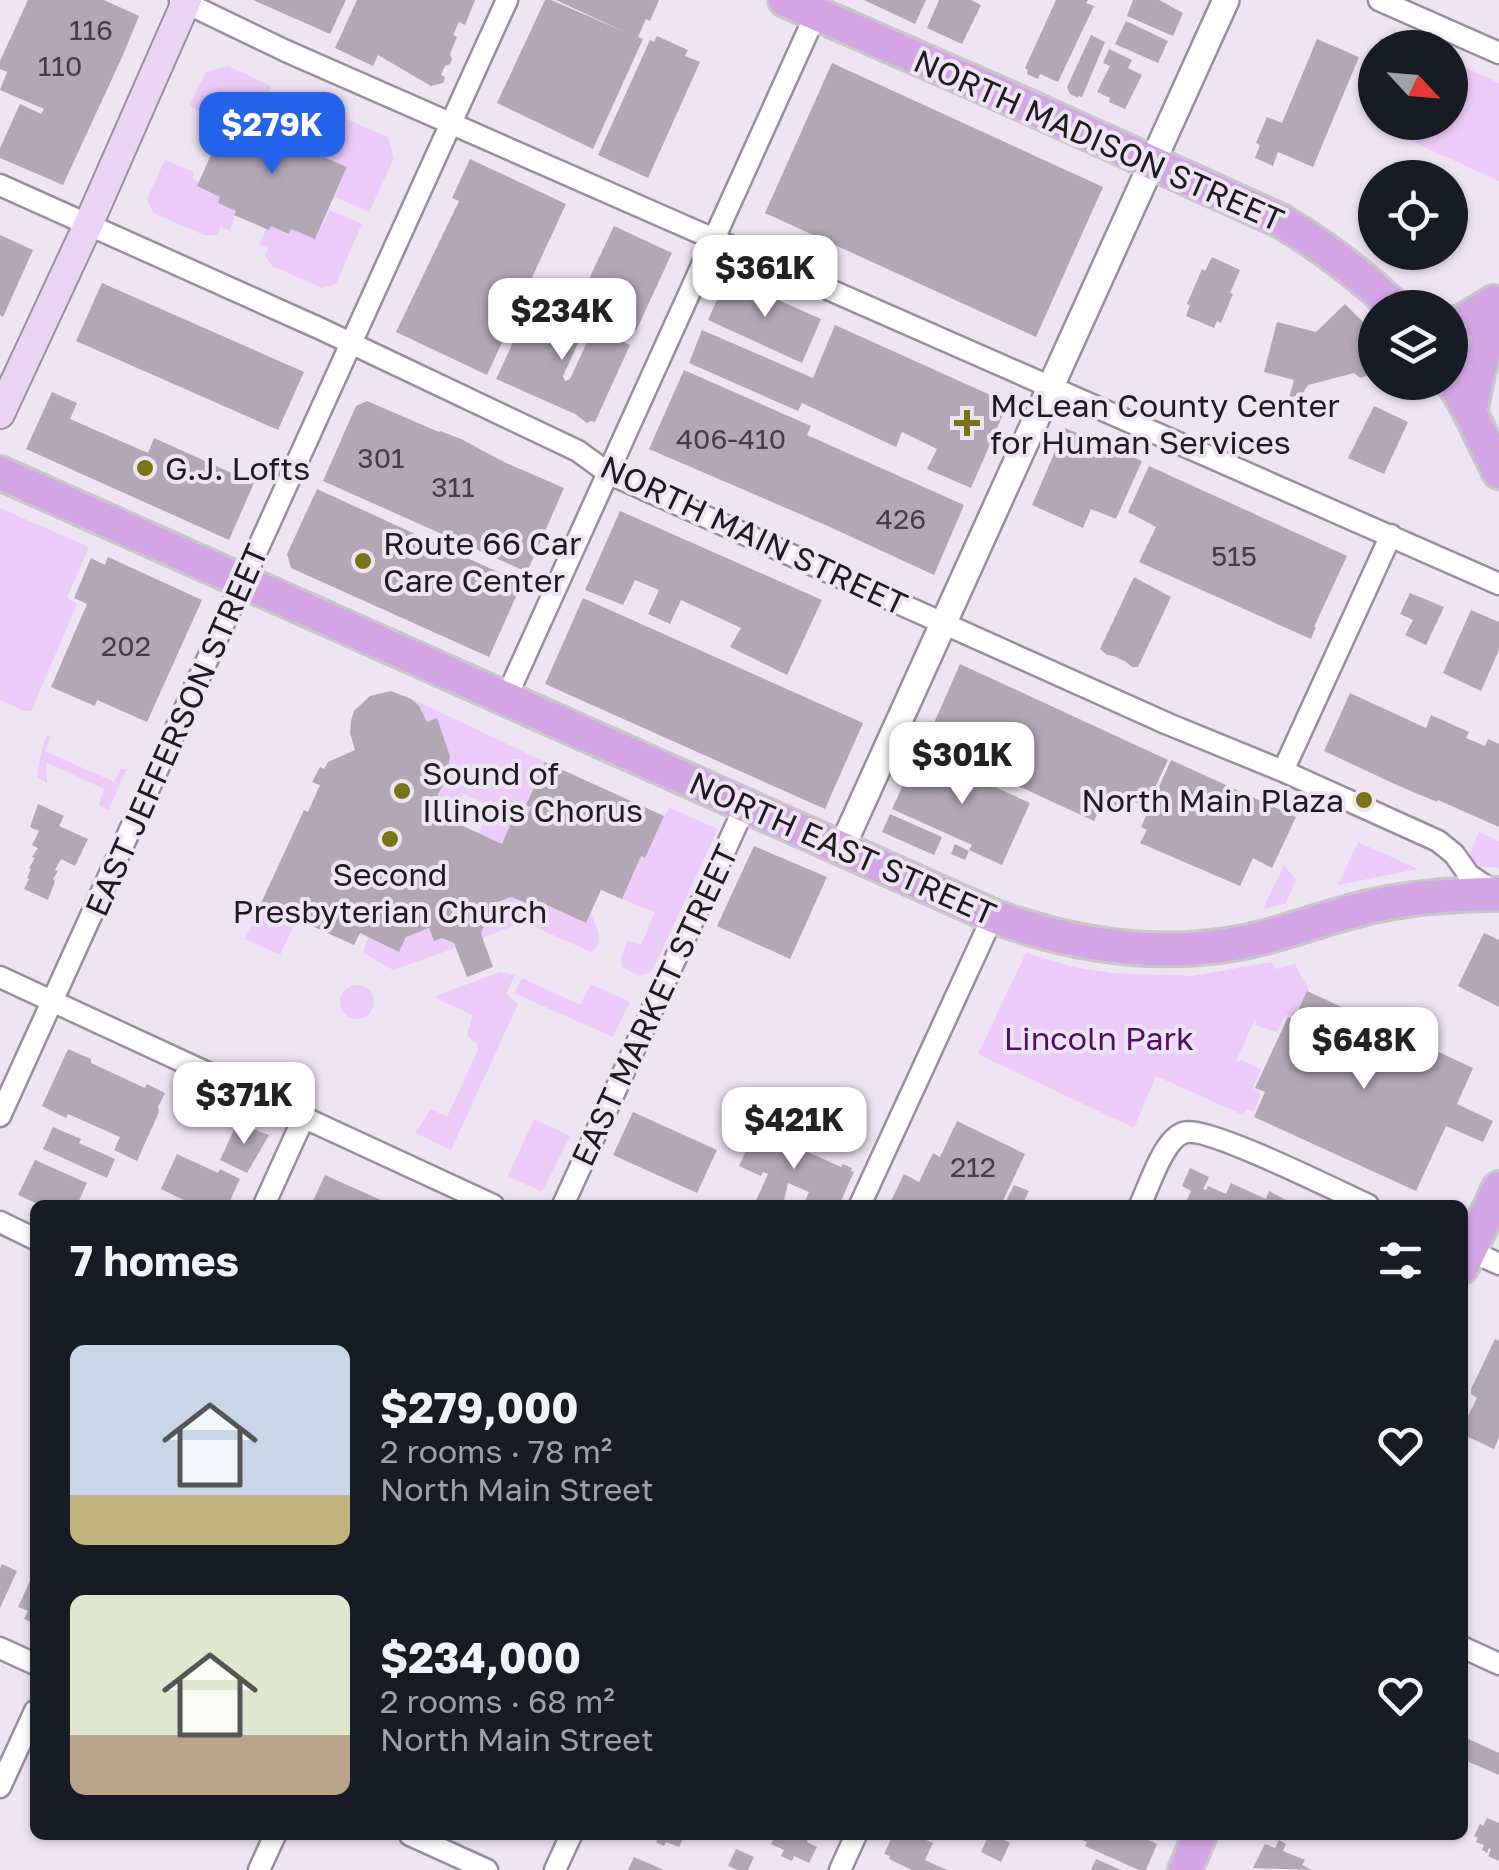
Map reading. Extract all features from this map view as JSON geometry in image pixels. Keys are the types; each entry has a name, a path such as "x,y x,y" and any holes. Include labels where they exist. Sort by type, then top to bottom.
{"main road":[{"name":"NORTH MADISON STREET","path":"785,0 819,7 1238,200 1306,236 1376,290"},
{"path":"0,414 88,224 184,1"},
{"path":"1468,317 1497,297"},
{"path":"1470,412 1497,297"},
{"path":"1463,400 1499,472"},
{"name":"NORTH EAST STREET","path":"0,473 1022,927 1078,942 1130,950 1178,950 1229,945 1424,896 1499,894"},
{"path":"1474,1257 1499,1188"},
{"path":"1185,1870 1198,1840"}],"street":[{"name":"EAST JEFFERSON STREET","path":"0,1116 507,0"},
{"path":"842,847 1226,0"},
{"path":"1380,0 1499,53"},
{"path":"184,1 286,51 1499,584"},
{"path":"506,698 819,7"},
{"name":"NORTH MAIN STREET","path":"0,185 350,343 578,451 608,472 1438,841 1454,854 1469,875 1499,894"},
{"path":"1283,771 1391,535"},
{"name":"EAST MARKET STREET","path":"565,1200 746,804"},
{"path":"862,1200 993,916"},
{"path":"0,976 483,1200"},
{"path":"266,1200 304,1117"},
{"path":"1142,1200 1169,1145 1189,1132 1220,1139 1357,1200"},
{"path":"0,1222 30,1237"},
{"path":"0,1648 30,1662"},
{"path":"1468,1651 1499,1664"},
{"path":"0,1787 30,1721"},
{"path":"259,1870 273,1840"},
{"path":"421,1840 487,1870"},
{"path":"555,1870 569,1840"},
{"path":"840,1870 854,1840"}],"green space":[{"path":"228,66 271,86 268,94 287,103 273,128 230,116 222,130 218,128 224,114 205,106 201,112 189,106 206,72"},
{"path":"1468,69 1499,83 1499,181 1468,167 1468,160 1453,160 1409,140 1468,140"},
{"path":"316,116 335,125 339,116 388,137 394,158 369,212 335,197 347,167 324,157 308,143"},
{"path":"165,160 194,172 192,178 199,182 197,186 220,197 218,203 236,211 230,231 221,227 217,235 204,235 153,213 147,199"},
{"path":"330,210 362,224 336,284 322,288 272,266 265,256 268,248 259,244 266,229 271,226 288,234 291,229 315,239"},
{"path":"0,508 89,547 67,598 77,604 31,711 0,700"},
{"path":"402,694 545,762 526,804 531,807 522,826 512,822 502,844 479,833 490,807 463,793 448,819 438,794 448,766 441,729 437,719 427,722 419,706"},
{"path":"47,735 51,737 45,751 114,782 121,769 127,769 108,810 99,805 104,789 46,762 47,783 37,777"},
{"path":"670,808 718,829 656,963 651,972 639,976 622,967 621,957 628,940 641,945 655,912 622,899 641,856 645,857"},
{"path":"1479,832 1499,841 1499,868 1472,862 1470,853"},
{"path":"1358,842 1418,869 1338,885"},
{"path":"1284,865 1296,880 1285,904 1263,909"},
{"path":"511,897 525,903 529,897 585,923 591,913 599,934 596,948 591,952 524,922 482,938 489,905"},
{"path":"259,909 294,925 280,955 245,939"},
{"path":"429,928 434,941 442,938 454,943 455,948 393,970 363,953 368,937 399,952 406,937"},
{"name":"Lincoln Park","path":"1026,953 1112,973 1192,976 1272,962 1276,969 1295,964 1309,990 1295,1017 1286,1014 1277,1032 1255,1025 1255,1019 1236,1061 1241,1059 1261,1070 1253,1088 1261,1094 1254,1111 1247,1109 1243,1115 1156,1076 1134,1128 978,1054"},
{"path":"500,972 515,975 506,994 518,1004 451,1150 415,1133 431,1109 447,1117 478,1050 467,1036 473,1015 435,996"},
{"path":"522,978 580,1005 593,985 630,1002 613,1037 514,993"},
{"path":"357,985 369,990 374,1002 369,1014 357,1019 345,1014 340,1002 345,990"},
{"path":"534,1119 570,1136 542,1192 508,1176"}],"building":[{"path":"28,0 104,0 139,16 63,185 0,158 0,148 20,104 41,114 44,109 0,90 7,72 0,69 0,61"},
{"path":"253,0 346,0 330,34"},
{"path":"357,0 475,0 465,25 459,22 453,35 457,37 450,64 441,75 445,77 443,83 431,86 378,55 373,66 335,48"},
{"path":"545,0 625,32 556,0 659,0 638,37 643,39 593,149 497,103"},
{"path":"864,0 926,0 915,24"},
{"path":"939,0 971,0 981,5 962,44 927,28"},
{"path":"1056,0 1088,0 1086,3 1094,6 1058,82 1040,74 1038,79 1027,74 1025,68"},
{"path":"1133,0 1159,0 1183,13 1173,36 1127,16"},
{"path":"1126,21 1168,41 1158,63 1115,44"},
{"path":"1091,35 1105,42 1082,97 1078,98 1067,87"},
{"path":"657,36 688,50 685,56 700,62 648,178 598,155 650,40 654,42"},
{"path":"1317,39 1358,57 1313,167 1278,152 1273,166 1255,158 1260,145 1256,143 1267,117 1282,123"},
{"path":"1109,49 1132,60 1128,68 1142,75 1125,109 1097,92 1110,66 1103,63"},
{"path":"832,63 1103,187 1036,337 765,213"},
{"path":"229,115 252,125 255,119 273,128 275,123 309,139 308,143 326,151 324,157 347,167 315,239 291,229 289,234 271,226 269,230 236,216 236,211 218,203 220,197 197,186"},
{"path":"470,159 566,204 487,375 396,332 459,201 452,198"},
{"path":"614,226 672,253 636,331 602,314 611,295 606,293 598,311 578,302"},
{"path":"0,235 33,250 3,317 0,315"},
{"path":"1212,257 1240,270 1221,323 1217,321 1214,328 1186,316 1202,269 1205,271"},
{"path":"727,277 821,319 802,363 708,320"},
{"path":"102,283 304,372 278,430 76,341"},
{"path":"532,302 586,326 563,376 565,381 570,379 593,329 630,345 595,422 587,423 496,379"},
{"path":"1345,304 1358,317 1358,376 1354,373 1308,385 1302,394 1289,398 1294,380 1264,372 1277,322 1316,332"},
{"path":"835,325 1008,403 971,488 927,469 937,449 902,432 896,447 802,403 798,411 689,363 702,330 813,378"},
{"path":"684,370 811,426 807,435 964,505 934,575 649,449"},
{"name":"G.J. Lofts","path":"52,392 77,403 70,419 148,453 154,438 254,483 229,540 26,449"},
{"path":"367,401 461,439 564,488 527,572 323,481 356,406"},
{"path":"1374,406 1408,422 1384,474 1348,458"},
{"path":"1065,428 1142,461 1116,519 1091,509 1083,528 1032,505"},
{"path":"1149,466 1347,556 1311,639 1139,562 1156,527 1128,512"},
{"name":"Route 66 Car Care Center","path":"317,489 522,583 489,657 291,568 287,554"},
{"path":"620,511 822,600 787,675 730,647 741,628 681,600 670,624 648,614 659,590 635,580 623,605 585,590"},
{"path":"108,557 202,600 147,722 97,700 95,706 51,687 87,604 74,598 91,558 105,565"},
{"path":"1134,577 1171,597 1138,667 1100,649"},
{"path":"1410,593 1444,607 1426,645 1405,635 1413,620 1400,614"},
{"path":"583,598 863,723 825,809 545,684"},
{"path":"1471,610 1499,622 1499,650 1481,691 1443,673"},
{"path":"960,664 1168,760 1146,807 1128,799 1121,813 1102,804 1094,821 955,757 960,746 930,732"},
{"name":"Second Presbyterian Church","path":"391,691 411,699 427,722 437,718 450,756 447,779 438,794 448,819 502,844 512,821 522,826 531,807 526,805 545,762 664,816 622,899 601,890 586,923 529,897 526,903 511,897 489,905 494,918 485,922 481,934 493,967 467,977 454,943 442,938 434,941 429,928 406,937 399,952 360,933 354,945 261,903 304,810 308,812 320,785 312,782 320,767 324,769 328,762 355,750 350,733 354,711 370,696"},
{"path":"1350,693 1426,728 1431,715 1469,732 1466,738 1485,746 1488,739 1499,744 1499,827 1324,751"},
{"path":"918,752 1030,803 1002,865 969,850 972,845 892,809"},
{"path":"1171,760 1296,817 1272,868 1253,858 1240,886 1140,843 1147,830 1141,827"},
{"path":"38,804 64,816 59,826 88,839 75,866 61,859 48,900 24,889 38,848 32,845 39,831 30,827"},
{"path":"890,814 942,837 934,855 882,832"},
{"path":"955,844 969,851 965,860 951,854"},
{"path":"754,846 827,877 790,959 717,926"},
{"path":"1484,933 1499,940 1499,1007 1458,986"},
{"path":"1307,991 1473,1068 1457,1104 1493,1121 1483,1142 1446,1126 1416,1191 1254,1117 1265,1092 1255,1088 1288,1017 1294,1020"},
{"path":"68,1049 145,1088 147,1084 165,1093 137,1161 114,1150 120,1137 42,1106"},
{"path":"633,1112 717,1150 697,1193 613,1155"},
{"path":"957,1121 1025,1154 1003,1200 891,1200 904,1174 919,1182 933,1153 940,1157"},
{"path":"237,1123 269,1135 247,1173 220,1160"},
{"path":"53,1127 115,1159 107,1178 43,1149"},
{"path":"761,1127 768,1134 841,1167 843,1164 852,1168 854,1172 841,1200 805,1200 809,1192 788,1183 784,1200 756,1200 768,1174 763,1172 761,1176 739,1166 755,1130 759,1132"},
{"path":"177,1154 240,1179 230,1200 184,1200 161,1189"},
{"path":"35,1160 87,1183 79,1200 30,1200 18,1195"},
{"path":"1190,1168 1209,1177 1203,1189 1208,1186 1226,1194 1231,1183 1266,1199 1269,1191 1286,1200 1187,1200 1191,1191 1182,1186"},
{"path":"325,1175 381,1200 313,1200"},
{"path":"1014,1185 1029,1191 1024,1200 1006,1200"},
{"path":"1495,1339 1499,1341 1499,1437 1494,1449 1468,1437 1468,1416 1477,1398 1471,1389"},
{"path":"2,1564 17,1571 0,1608 0,1569"},
{"path":"30,1581 30,1622 24,1619 28,1611 18,1607"},
{"path":"1468,1739 1499,1753 1499,1775 1468,1762"},
{"path":"1487,1818 1499,1823 1499,1861 1488,1856 1491,1849 1487,1853 1482,1850 1484,1845 1476,1842 1478,1838 1474,1836"},
{"path":"657,1840 682,1840 679,1847"},
{"path":"773,1840 808,1840 817,1847 809,1863 794,1856 792,1861 781,1856 784,1850 771,1844"},
{"path":"891,1840 926,1840 933,1843 925,1860 947,1870 912,1870 884,1854"},
{"path":"987,1840 1010,1843 1001,1862 981,1852"},
{"path":"1082,1840 1148,1840 1157,1844 1146,1870 1139,1870 1085,1846 1087,1842"},
{"path":"1279,1840 1286,1844 1283,1851 1305,1860 1302,1865 1312,1870 1253,1868 1265,1844 1275,1848"},
{"path":"736,1849 754,1857 748,1870 728,1866"},
{"path":"634,1857 664,1870 628,1870"},
{"path":"1096,1859 1121,1870 1091,1870"}],"place":[{"name":"McLean County Center for Human Services","path":"967,423"},
{"name":"G.J. Lofts","path":"145,468"},
{"name":"Route 66 Car Care Center","path":"363,561"},
{"name":"Sound of Illinois Chorus","path":"402,791"},
{"name":"North Main Plaza","path":"1364,800"},
{"name":"Second Presbyterian Church","path":"390,839"}]}
